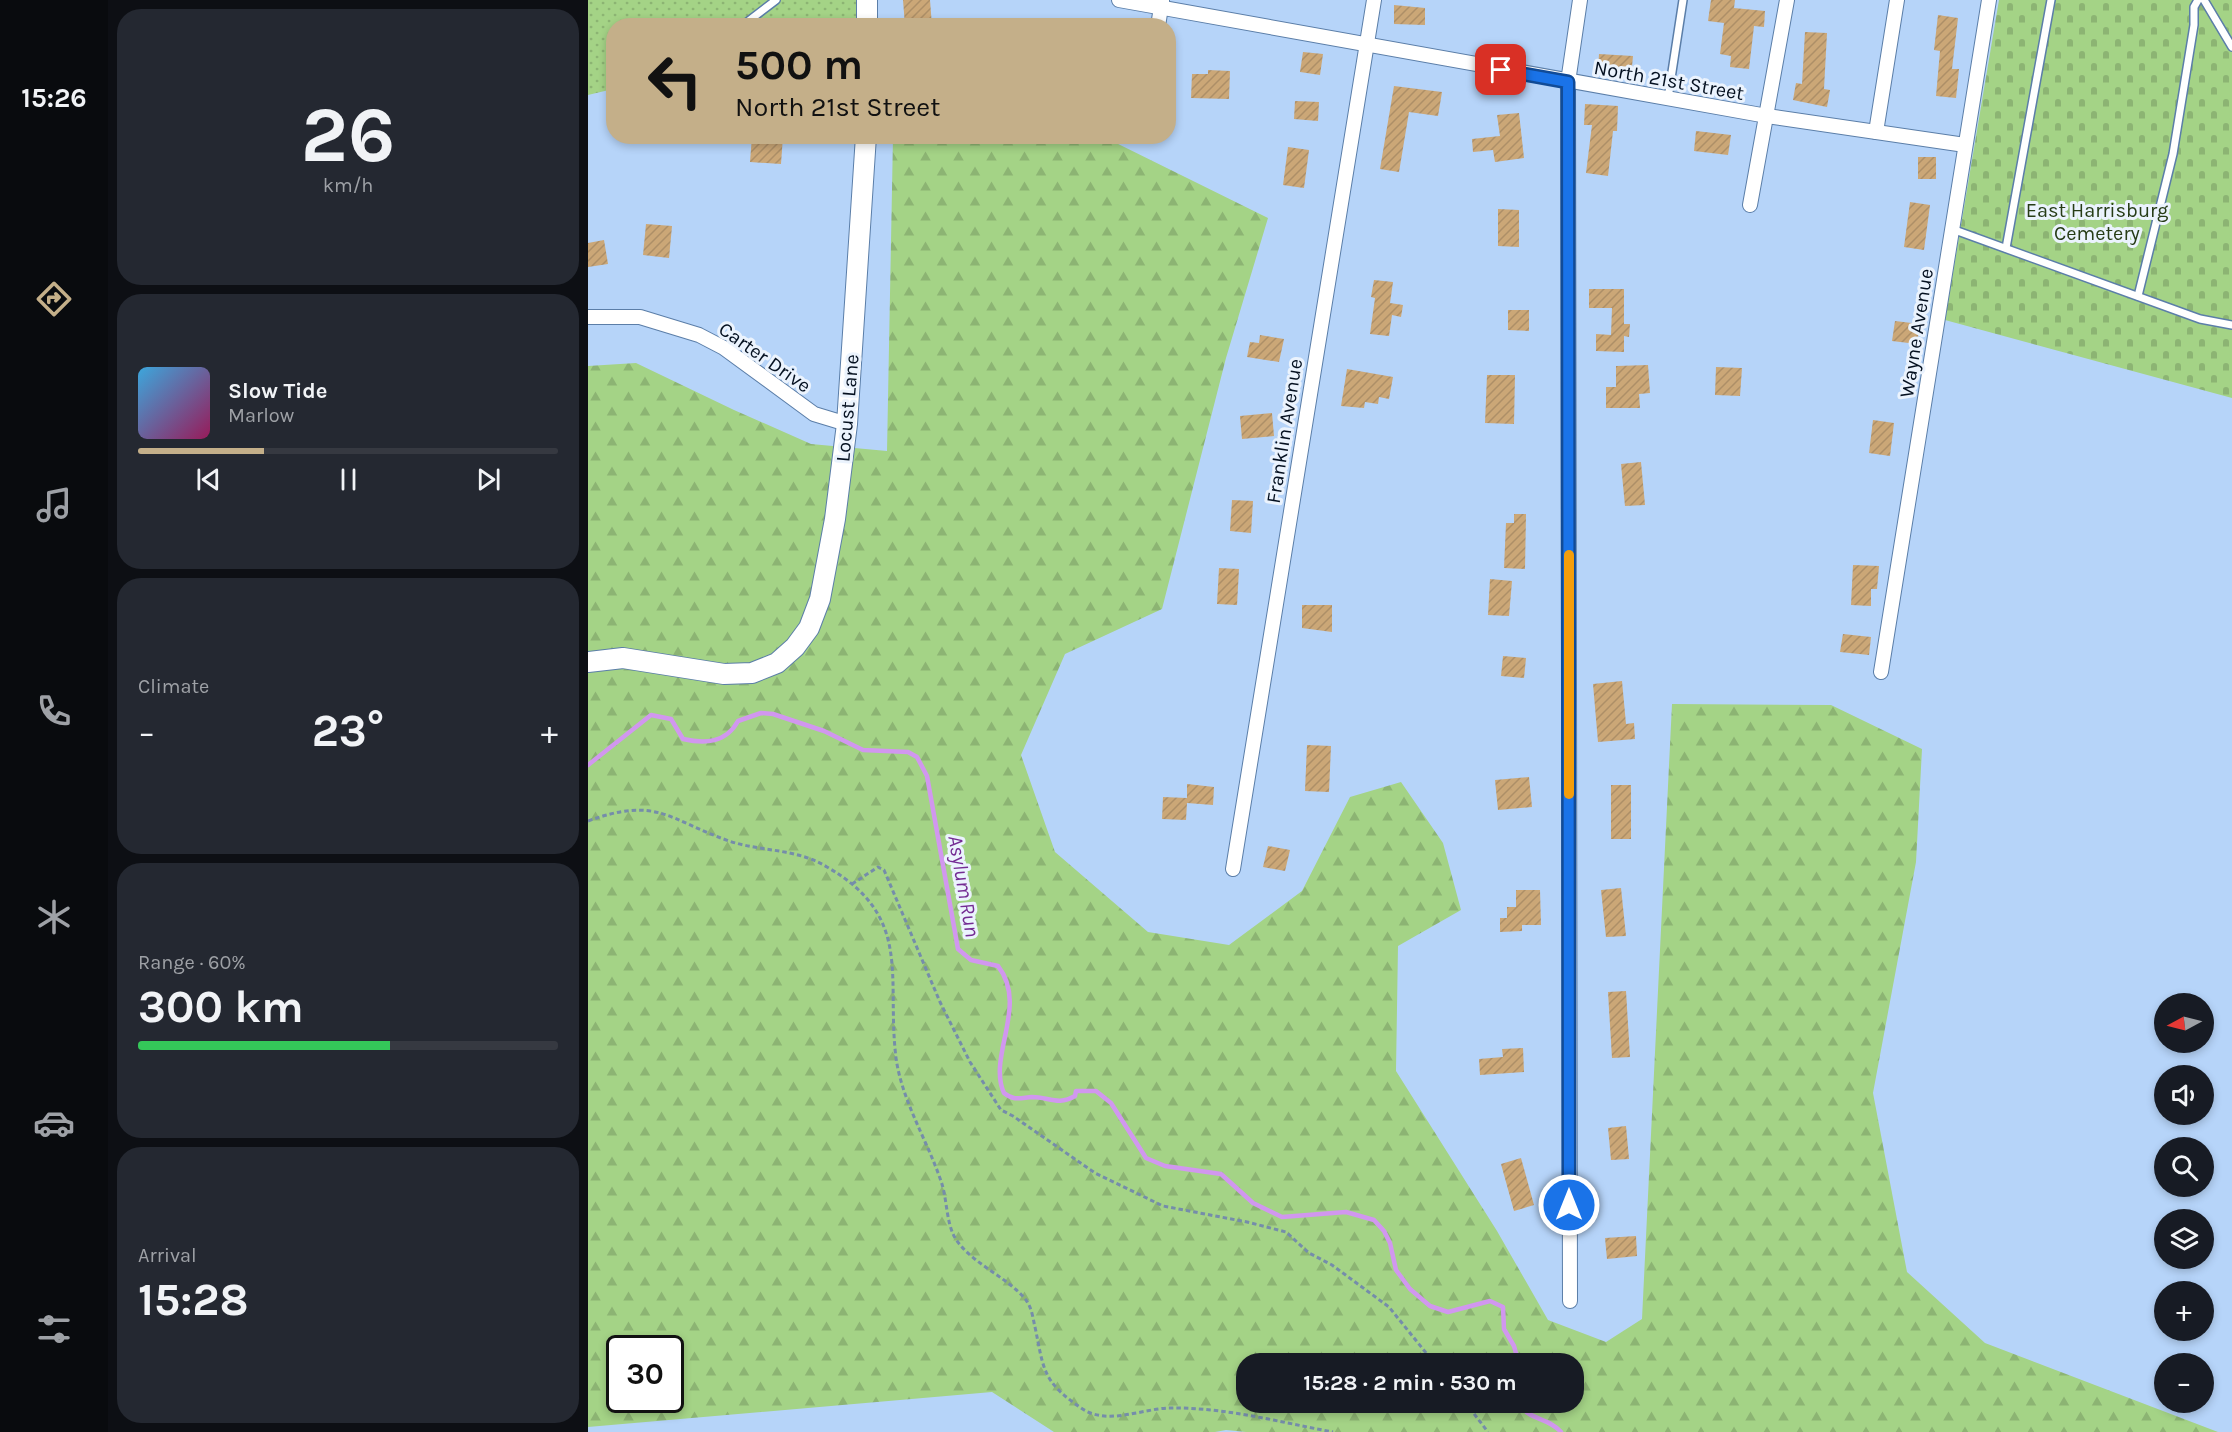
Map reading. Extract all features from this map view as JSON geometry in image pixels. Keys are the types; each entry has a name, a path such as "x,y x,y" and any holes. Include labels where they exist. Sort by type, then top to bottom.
{"street":[{"path":"867,0 867,18"},
{"name":"North 21st Street","path":"1119,0 1161,4 1366,46 1568,82 1767,116 1965,145"},
{"name":"Franklin Avenue","path":"1233,868 1374,0"},
{"path":"1570,1301 1568,82 1580,0"},
{"path":"1750,205 1787,0"},
{"path":"1876,132 1897,0"},
{"name":"Wayne Avenue","path":"1881,672 1989,0"},
{"name":"Locust Lane","path":"588,662 623,658 724,674 752,673 777,663 795,647 809,628 820,599 836,519 848,424 866,144"},
{"name":"Carter Drive","path":"588,317 640,317 699,335 724,348 814,414 848,424"}],"lane":[{"path":"752,18 776,0"},
{"path":"1668,99 1683,0"},
{"path":"2006,249 2051,0"},
{"path":"2138,296 2174,154 2194,25 2194,7 2198,0"},
{"path":"2204,0 2232,47"},
{"path":"1952,229 2200,319 2232,325"}],"path":[{"path":"588,821 632,809 668,815 737,843 809,858 830,868 852,885 874,909 892,947 899,1071 942,1185 952,1231 960,1245 1026,1301 1033,1318 1044,1371 1056,1388 1083,1410 1099,1416 1166,1408 1200,1408 1333,1432"},
{"path":"852,885 878,867 884,870 940,1002 970,1062 1001,1110 1095,1173 1163,1206 1248,1222 1286,1232 1309,1253 1332,1265 1389,1307 1426,1353"},
{"path":"1473,1413 1488,1432"}],"green space":[{"path":"588,0 858,0 857,18 606,18 606,91 588,95"},
{"name":"East Harrisburg Cemetery","path":"1999,0 2232,0 2232,398 1945,320"},
{"path":"893,144 1118,144 1268,218 1226,358 1162,609 1065,654 1021,755 1055,852 1148,932 1229,945 1302,891 1350,797 1401,782 1443,843 1461,910 1398,946 1396,1071 1497,1231 1548,1320 1606,1342 1642,1319 1672,704 1831,705 1922,749 1916,862 1873,1093 1907,1272 1985,1343 2154,1408 2154,1413 2168,1413 2218,1432 1246,1432 1226,1430 1215,1432 1054,1432 992,1392 588,1427 588,366 636,363 811,444 887,451"}],"building":[{"path":"903,0 930,0 931,18 904,18"},
{"path":"1711,0 1735,0 1734,8 1765,11 1764,27 1754,26 1749,69 1730,67 1731,56 1720,54 1724,23 1708,21"},
{"path":"1394,5 1425,8 1425,25 1394,24"},
{"path":"1938,15 1958,18 1952,69 1959,69 1956,98 1936,96 1940,51 1934,50"},
{"path":"1805,32 1827,33 1824,89 1830,90 1827,107 1793,100 1796,83 1802,84"},
{"path":"1303,52 1323,54 1320,75 1300,72"},
{"path":"1599,54 1633,56 1631,77 1606,75 1606,70 1598,69"},
{"path":"1208,70 1230,71 1229,99 1191,98 1192,74 1208,74"},
{"path":"1394,86 1442,92 1438,116 1409,112 1399,172 1380,169"},
{"path":"1295,101 1319,102 1318,121 1294,119"},
{"path":"1585,104 1618,106 1617,131 1613,131 1608,176 1586,173 1592,125 1584,125"},
{"path":"1519,113 1524,158 1495,162 1493,150 1473,152 1472,139 1500,136 1497,115"},
{"path":"1696,131 1731,135 1728,155 1694,151"},
{"path":"751,144 782,144 781,164 750,162"},
{"path":"1288,147 1309,150 1304,188 1283,185"},
{"path":"1918,157 1936,157 1936,179 1918,179"},
{"path":"1910,202 1930,205 1924,250 1904,247"},
{"path":"1498,209 1519,210 1519,247 1498,246"},
{"path":"646,224 672,226 669,258 643,255"},
{"path":"604,240 608,264 588,267 588,243"},
{"path":"1374,280 1393,282 1390,303 1403,305 1401,317 1392,315 1389,336 1370,334 1375,298 1371,297"},
{"path":"1589,289 1624,289 1624,324 1630,324 1629,337 1624,336 1624,352 1596,351 1596,334 1611,335 1612,308 1589,308"},
{"path":"1508,310 1529,310 1529,331 1508,330"},
{"path":"1895,321 1920,324 1917,344 1892,341"},
{"path":"1260,335 1284,339 1279,362 1247,357 1250,342 1259,343"},
{"path":"1648,365 1650,393 1639,394 1640,408 1606,408 1606,387 1616,387 1616,366"},
{"path":"1716,367 1742,368 1740,396 1715,395"},
{"path":"1347,369 1393,377 1389,399 1379,397 1378,404 1365,402 1364,408 1341,406"},
{"path":"1487,375 1515,375 1514,424 1485,423"},
{"path":"1272,413 1274,436 1242,439 1240,416"},
{"path":"1873,420 1894,423 1890,456 1869,453"},
{"path":"1641,462 1645,505 1625,506 1621,464"},
{"path":"1232,500 1253,501 1251,533 1230,531"},
{"path":"1514,514 1526,514 1525,569 1504,568 1506,523 1514,523"},
{"path":"1853,565 1879,566 1877,589 1871,589 1871,606 1851,605"},
{"path":"1219,568 1239,569 1237,605 1217,604"},
{"path":"1490,579 1512,581 1509,616 1488,615"},
{"path":"1302,605 1332,605 1332,632 1302,628"},
{"path":"1843,634 1871,637 1869,655 1840,652"},
{"path":"1503,656 1526,658 1524,678 1501,676"},
{"path":"1622,681 1626,724 1634,723 1635,739 1598,742 1593,684"},
{"path":"1307,745 1331,746 1329,792 1305,791"},
{"path":"1529,777 1532,807 1498,810 1495,780"},
{"path":"1187,784 1214,787 1213,805 1187,803 1186,820 1162,819 1163,797 1187,798"},
{"path":"1611,785 1631,785 1631,839 1611,839"},
{"path":"1268,846 1290,850 1285,871 1263,867"},
{"path":"1621,888 1626,936 1606,937 1601,890"},
{"path":"1516,890 1540,890 1541,925 1522,925 1522,931 1500,932 1500,918 1507,918 1507,907 1516,907"},
{"path":"1626,991 1630,1057 1612,1058 1608,992"},
{"path":"1523,1048 1524,1072 1480,1075 1479,1059 1503,1057 1502,1049"},
{"path":"1626,1126 1629,1159 1611,1160 1608,1128"},
{"path":"1521,1158 1534,1205 1514,1211 1501,1164"},
{"path":"1636,1236 1637,1256 1607,1259 1605,1238"}],"waterway":[{"name":"Asylum Run","path":"588,765 651,715 671,719 683,739 707,741 721,738 738,721 761,713 773,714 824,731 863,750 908,752 917,757 927,776 958,949 971,960 998,966 1006,981 1010,998 1009,1014 1000,1063 1000,1079 1004,1093 1014,1098 1038,1097 1058,1101 1075,1096 1076,1091 1096,1091 1111,1103 1146,1158 1165,1166 1221,1174 1253,1203 1282,1217 1346,1212 1374,1220 1384,1231 1390,1243 1396,1270 1410,1289 1430,1306 1448,1312 1490,1301 1503,1307 1504,1329 1516,1353"},
{"name":"Asylum Run","path":"1528,1413 1550,1423 1561,1432"}],"slow traffic":[{"path":"1569,555 1569,794"}],"route":[{"path":"1501,70 1568,82 1569,1205"}]}
